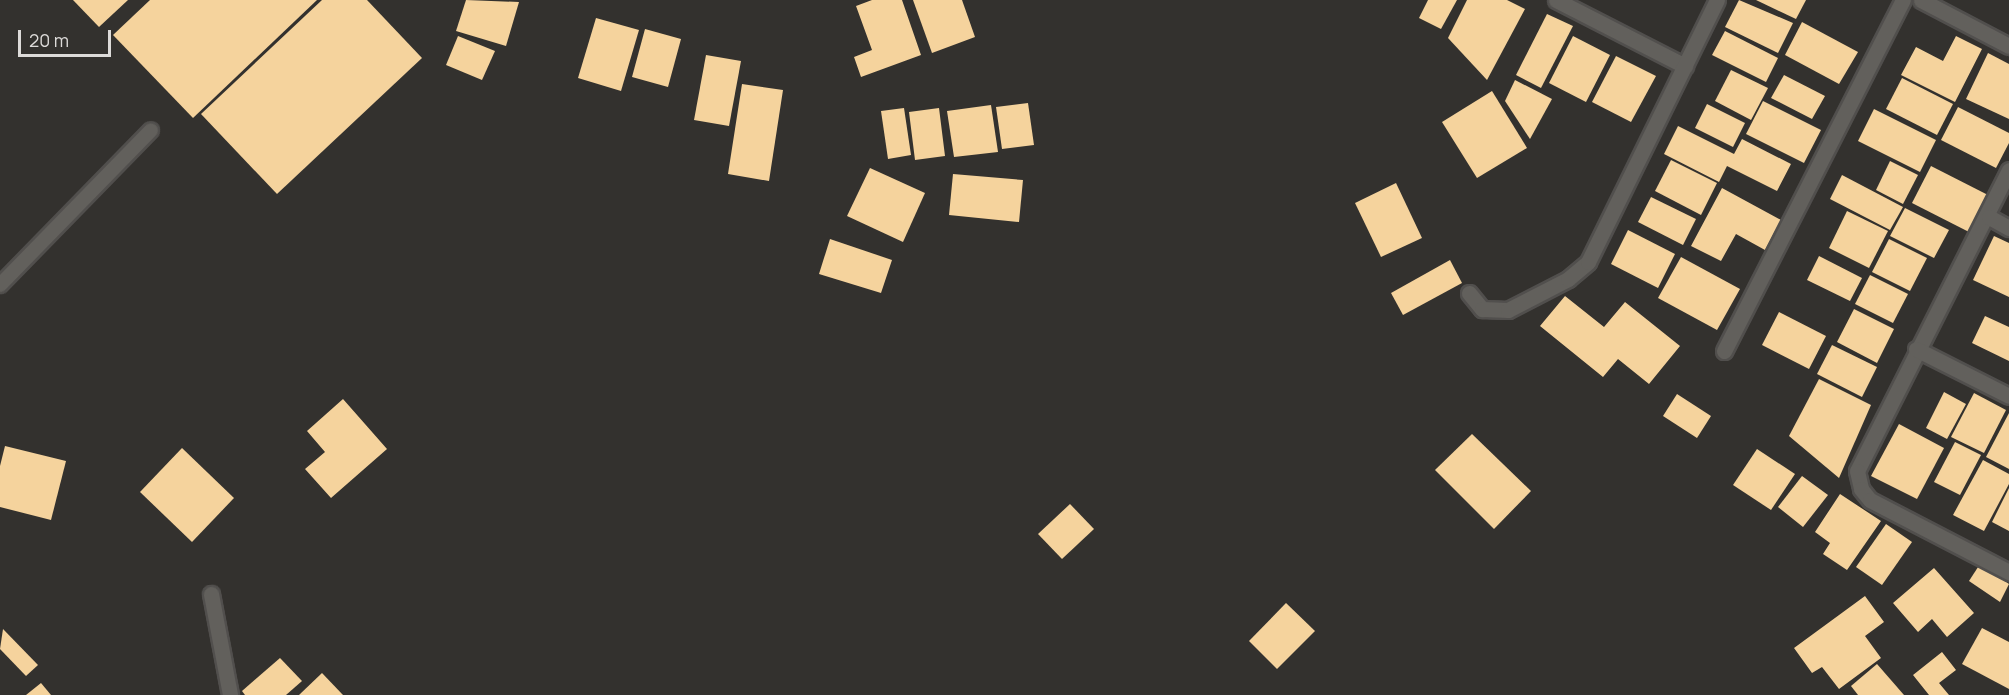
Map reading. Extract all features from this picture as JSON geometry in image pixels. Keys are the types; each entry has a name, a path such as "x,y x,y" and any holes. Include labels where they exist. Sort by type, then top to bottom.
{"street":[{"path":"1556,0 1684,66"},
{"path":"1469,293 1482,309 1508,310 1568,279 1588,262 1717,0"},
{"path":"1724,351 1903,0"},
{"path":"1920,0 2009,46"},
{"path":"2009,170 1989,217 1916,349 1857,471 1861,489 1870,500 2009,572"},
{"path":"1989,217 2009,228"},
{"path":"1916,349 2009,396"},
{"path":"211,594 230,695"}],"lane":[{"path":"0,285 152,130"}],"building":[{"path":"73,0 128,0 99,27"},
{"path":"150,0 317,0 193,118 113,35"},
{"path":"322,0 367,0 422,58 277,194 201,114"},
{"path":"466,0 519,2 506,46 456,31"},
{"path":"872,0 902,0 921,55 861,77 854,57 872,50 856,6"},
{"path":"913,0 962,0 975,37 932,53"},
{"path":"1428,0 1457,0 1441,29 1419,18"},
{"path":"1467,0 1507,0 1525,9 1487,80 1448,38"},
{"path":"1739,0 1793,23 1778,53 1725,27"},
{"path":"1756,0 1806,0 1796,19"},
{"path":"1547,14 1573,26 1541,88 1516,75"},
{"path":"596,18 639,30 621,91 578,78"},
{"path":"1802,22 1858,52 1839,84 1785,55"},
{"path":"645,29 681,39 668,87 632,77"},
{"path":"1725,31 1778,58 1766,82 1712,55"},
{"path":"458,36 495,51 482,80 446,65"},
{"path":"1573,36 1610,55 1586,102 1549,83"},
{"path":"1956,36 1982,49 1955,102 1901,75 1916,47 1943,61"},
{"path":"1988,53 2009,64 2009,119 1966,99"},
{"path":"706,55 741,61 729,126 694,120"},
{"path":"1616,56 1656,76 1631,122 1592,102"},
{"path":"1731,70 1768,88 1751,120 1715,101"},
{"path":"1784,75 1825,96 1812,119 1771,98"},
{"path":"1902,78 1953,104 1937,135 1886,109"},
{"path":"1515,80 1552,99 1530,139 1505,101"},
{"path":"742,84 783,90 769,181 728,174"},
{"path":"1492,91 1527,148 1477,178 1442,122"},
{"path":"1763,101 1821,130 1804,163 1746,134"},
{"path":"1028,103 1034,145 1002,149 996,107"},
{"path":"1707,104 1745,123 1733,147 1695,128"},
{"path":"991,105 998,152 954,157 947,111"},
{"path":"1958,107 2009,133 2009,143 1996,168 1941,140"},
{"path":"904,108 911,155 888,159 881,111"},
{"path":"939,108 945,156 915,160 909,112"},
{"path":"1874,109 1936,140 1920,172 1858,141"},
{"path":"1678,126 1734,154 1742,139 1791,164 1777,191 1727,166 1719,182 1664,154"},
{"path":"1671,160 1717,183 1701,215 1655,191"},
{"path":"1890,161 1918,175 1903,204 1876,190"},
{"path":"1931,166 1988,195 1969,232 1912,203"},
{"path":"870,168 925,193 903,242 847,216"},
{"path":"953,174 1023,180 1019,222 949,215"},
{"path":"1842,175 1903,207 1890,230 1830,199"},
{"path":"1396,183 1422,238 1381,257 1355,203"},
{"path":"1722,188 1781,220 1765,250 1736,234 1721,261 1691,246"},
{"path":"1651,197 1696,219 1683,245 1638,222"},
{"path":"1905,208 1949,230 1934,258 1890,236"},
{"path":"1847,211 1888,231 1869,268 1829,248"},
{"path":"1628,230 1675,254 1658,288 1611,264"},
{"path":"1994,236 2009,243 2009,297 1973,280"},
{"path":"830,239 892,260 881,293 819,274"},
{"path":"1889,239 1927,258 1910,291 1872,272"},
{"path":"1819,256 1862,278 1850,301 1807,280"},
{"path":"1681,257 1740,289 1717,330 1658,298"},
{"path":"1450,260 1462,283 1403,315 1391,293"},
{"path":"1870,275 1908,294 1893,323 1855,304"},
{"path":"1565,296 1604,327 1625,302 1680,346 1649,384 1618,359 1603,377 1540,326"},
{"path":"1854,309 1894,329 1877,363 1837,342"},
{"path":"1779,312 1826,336 1809,369 1762,345"},
{"path":"1985,316 2009,327 2009,361 1972,343"},
{"path":"1832,345 1877,367 1862,397 1817,374"},
{"path":"1819,379 1871,405 1839,478 1789,436"},
{"path":"1944,392 1966,404 1947,439 1926,428"},
{"path":"1974,393 2006,410 1984,453 1951,437"},
{"path":"1677,394 1711,416 1697,438 1663,416"},
{"path":"343,399 387,449 331,498 305,469 325,452 307,431"},
{"path":"2009,413 2009,469 1986,457"},
{"path":"1899,424 1944,448 1917,499 1871,476"},
{"path":"1472,434 1531,491 1494,529 1435,470"},
{"path":"1955,442 1981,455 1960,495 1934,482"},
{"path":"5,446 66,461 51,520 0,507 0,466"},
{"path":"182,448 234,498 192,542 140,492"},
{"path":"1757,449 1795,474 1771,510 1733,485"},
{"path":"1983,460 2009,474 2009,484 1984,531 1953,515"},
{"path":"1802,476 1828,495 1803,527 1778,507"},
{"path":"2009,488 2009,531 1992,522"},
{"path":"1840,494 1881,521 1847,570 1823,554 1830,543 1815,532"},
{"path":"1070,504 1094,529 1062,559 1038,534"},
{"path":"1886,524 1912,542 1882,585 1856,567"},
{"path":"1980,564 2009,584 2000,602 1969,581"},
{"path":"1934,568 1974,613 1947,637 1932,619 1918,632 1893,603"},
{"path":"1865,596 1884,622 1865,636 1881,658 1839,689 1822,667 1812,673 1794,648"},
{"path":"1286,603 1315,631 1277,669 1249,641"},
{"path":"1982,628 2009,642 2009,689 1962,664"},
{"path":"3,629 38,665 26,676 0,649"},
{"path":"1942,652 1956,670 1939,683 1949,695 1929,695 1913,675"},
{"path":"280,658 302,681 286,695 245,695 242,691"},
{"path":"1877,664 1904,695 1858,695 1851,686"},
{"path":"322,673 343,695 299,695"},
{"path":"41,683 51,695 26,695"}]}
